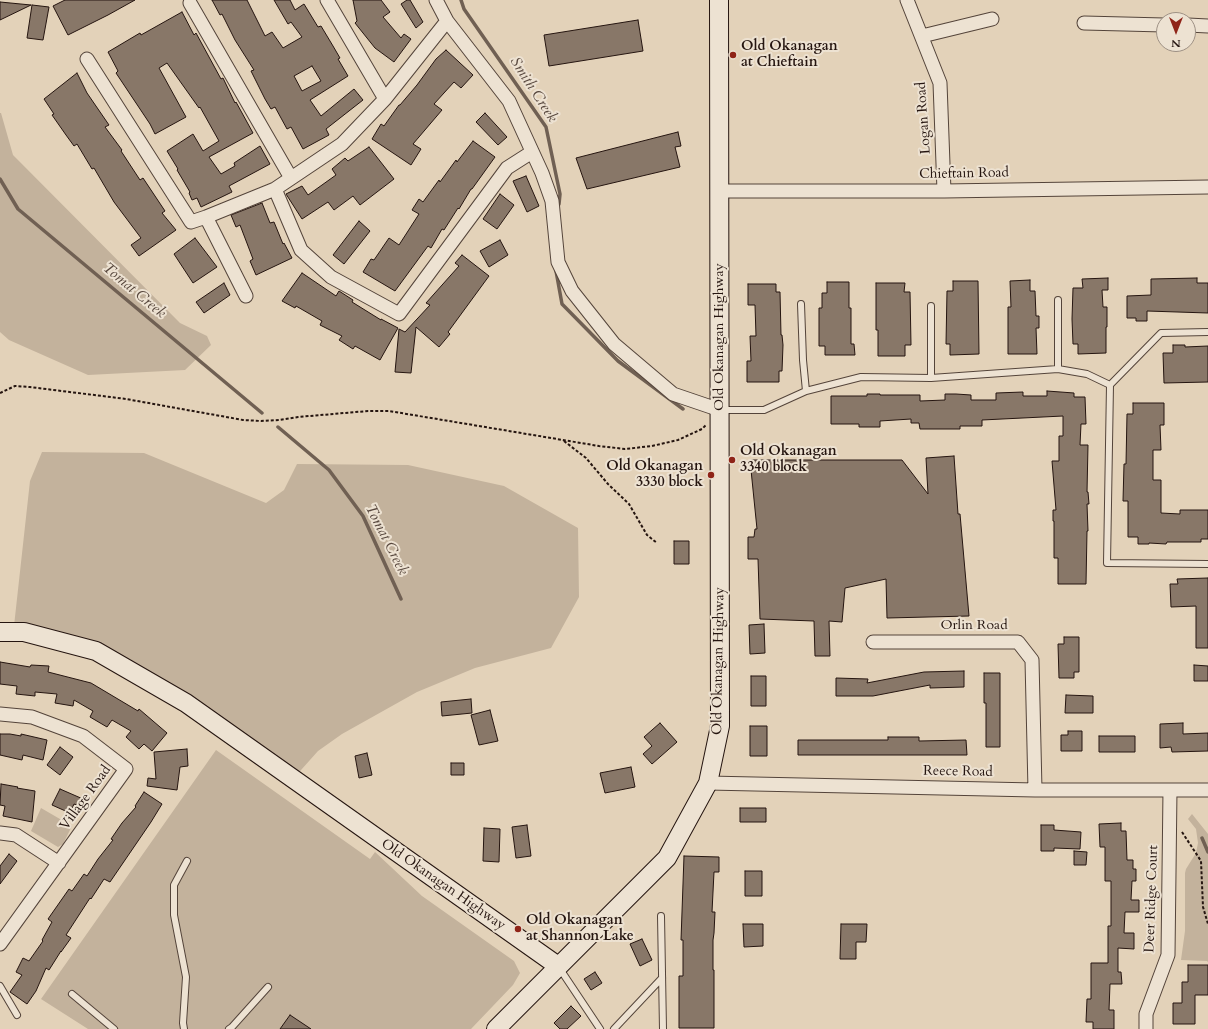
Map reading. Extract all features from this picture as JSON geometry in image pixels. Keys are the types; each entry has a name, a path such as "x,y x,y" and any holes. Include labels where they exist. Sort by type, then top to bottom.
{"main road":[{"name":"Old Okanagan Highway","path":"0,632 24,632 96,651 186,703 558,966 667,858 708,783 720,726 719,0"},
{"path":"496,1029 558,966"}],"street":[{"path":"327,0 385,99"},
{"path":"436,0 447,20 509,101 542,173 552,201 558,262 572,290 614,344 673,394 720,410"},
{"name":"Logan Road","path":"907,0 940,83 944,191"},
{"path":"190,3 291,178"},
{"path":"922,36 992,19"},
{"path":"87,59 191,222 275,189 342,144 385,99 447,20"},
{"path":"1084,23 1156,25"},
{"path":"1196,25 1208,26"},
{"path":"275,189 301,250 331,278 399,314 507,168 532,152"},
{"name":"Chieftain Road","path":"720,191 944,191 1208,187"},
{"path":"206,217 246,296"},
{"name":"Orlin Road","path":"873,642 1018,642 1032,660 1035,790"},
{"name":"Village Road","path":"0,714 32,717 83,736 126,769 59,863"},
{"name":"Reece Road","path":"708,783 1035,790 1208,790"},
{"name":"Deer Ridge Court","path":"1146,1029 1146,1014 1168,955 1170,790"},
{"path":"0,833 16,835 59,863 0,944"}],"lane":[{"path":"1058,300 1058,369"},
{"path":"801,304 802,360 806,391"},
{"path":"931,306 931,378"},
{"path":"1208,332 1161,333 1110,385 1107,563 1208,564"},
{"path":"720,410 764,410 806,391 861,377 931,378 1058,369 1087,374 1110,385"},
{"path":"184,1029 183,1023 186,977 174,916 174,885 187,861"},
{"path":"661,916 663,1029"},
{"path":"558,966 600,1029"},
{"path":"614,1029 662,978"},
{"path":"0,986 16,1015"},
{"path":"229,1029 268,987"},
{"path":"72,994 114,1029"}],"path":[{"path":"0,393 15,386 30,387 126,399 243,420 260,421 389,410 563,440 625,449 652,446 678,440 702,429 720,410"},
{"path":"563,440 586,458 608,484 629,504 647,535 657,543"},
{"path":"1170,816 1202,861 1203,907 1208,924"}],"shaded area":[{"path":"1,113 13,155 180,323 207,336 211,345 185,370 88,375 9,340 0,332"},
{"path":"42,452 144,453 266,503 284,490 297,464 408,465 504,486 578,528 579,597 551,648 475,668 417,692 342,734 318,751 293,779 135,676 55,641 13,635 30,481"},
{"path":"216,750 370,859 375,852 422,896 514,961 520,973 513,985 471,1029 88,1029 41,999"},
{"path":"41,808 72,826 63,844 58,847 31,831"},
{"path":"1192,814 1208,834 1208,962 1181,960 1185,931 1185,873 1196,853 1198,843 1196,829 1188,819"}],"building":[{"path":"65,0 135,0 68,35 53,6"},
{"path":"212,0 247,0 265,36 272,32 283,48 302,37 291,22 288,24 274,0 290,0 295,10 304,4 318,27 321,26 340,58 338,59 348,76 310,100 321,116 354,89 363,100 326,129 329,135 303,149 291,127 287,129 275,107 271,109 251,71 254,70 235,40 222,14 220,15","holes":["312,66 321,81 302,91 294,76"]},
{"path":"353,0 381,0 390,12 383,17 401,38 404,34 411,39 394,62 375,48 355,23 357,21"},
{"path":"407,0 410,0 423,22 416,28 401,4"},
{"path":"0,2 31,5 0,20"},
{"path":"32,5 49,7 43,40 27,38"},
{"path":"182,12 194,35 196,33 221,79 223,78 235,103 236,102 253,133 209,157 221,174 235,166 234,163 260,146 270,164 229,186 232,192 201,207 197,198 192,200 189,193 190,192 167,151 193,134 203,151 219,141 200,107 199,108 167,63 159,68 186,117 155,134 116,73 118,71 108,52 140,33 141,35"},
{"path":"638,20 643,51 549,66 544,35"},
{"path":"446,50 473,75 461,88 454,82 434,104 442,110 413,144 421,149 411,165 372,139 381,124 384,126 436,59"},
{"path":"77,73 87,93 109,125 105,127 122,150 121,151 140,180 143,178 165,211 162,213 176,230 139,256 131,245 141,238 114,202 94,168 92,169 77,144 74,146 52,115 54,114 44,99"},
{"path":"485,113 507,137 498,145 476,122"},
{"path":"678,132 681,146 675,147 680,167 587,189 576,158"},
{"path":"473,141 495,157 471,189 444,230 442,229 431,248 428,246 395,291 363,272 371,259 374,260 389,238 399,245 419,214 412,210 419,199 423,202 439,180 440,182 456,160 457,162"},
{"path":"369,147 394,179 360,205 353,196 334,210 328,202 302,219 286,194 302,186 308,195 336,175 332,169 345,158 348,161"},
{"path":"526,176 539,206 527,212 513,181"},
{"path":"500,194 514,205 497,229 483,219"},
{"path":"262,203 270,223 274,222 283,244 284,243 292,258 256,275 250,261 253,259 240,225 236,227 231,215"},
{"path":"359,221 370,231 344,264 333,255"},
{"path":"195,238 217,267 193,283 174,254"},
{"path":"500,240 508,255 489,267 480,251"},
{"path":"462,255 489,276 448,332 450,334 439,347 416,327 411,373 395,372 399,329 405,332 430,305 426,303 459,266 455,263"},
{"path":"302,273 336,296 339,291 353,300 352,302 381,320 398,328 380,360 355,346 353,349 339,340 342,336 320,325 322,321 296,306 295,308 282,301"},
{"path":"1108,278 1108,290 1102,290 1103,307 1107,307 1106,353 1078,354 1078,344 1073,344 1073,288 1083,288 1082,279"},
{"path":"1197,278 1197,283 1208,283 1208,313 1147,311 1147,321 1136,321 1136,318 1127,318 1127,296 1151,295 1151,279"},
{"path":"1030,280 1030,291 1035,291 1036,316 1039,316 1039,328 1036,328 1037,354 1008,354 1008,307 1011,307 1010,281"},
{"path":"953,281 978,281 979,354 950,355 950,344 946,344 947,291 953,291"},
{"path":"827,282 849,282 851,344 854,344 855,355 825,355 825,346 819,346 819,308 822,308 822,293 827,293"},
{"path":"224,283 230,295 204,313 196,302"},
{"path":"876,283 905,283 904,292 910,292 911,345 905,345 905,356 878,356 878,330 876,330"},
{"path":"748,284 776,284 776,292 780,292 781,335 783,345 782,371 779,371 779,382 747,382 747,361 751,361 750,336 756,336 755,305 748,305"},
{"path":"1173,345 1185,345 1185,347 1208,346 1208,382 1164,383 1163,353 1173,353"},
{"path":"1047,391 1074,393 1074,397 1085,397 1086,424 1081,424 1080,445 1088,445 1087,492 1089,504 1087,504 1088,531 1086,584 1058,584 1058,558 1054,558 1053,510 1056,510 1052,461 1059,461 1059,436 1063,436 1063,416 982,420 982,426 960,426 960,429 920,429 919,423 911,423 911,419 880,421 880,427 859,427 859,424 831,424 831,396 867,396 867,394 920,395 920,401 945,400 945,394 956,394 971,395 971,400 996,400 996,393 1023,392 1023,396 1047,396"},
{"path":"1133,403 1164,403 1164,425 1160,425 1161,450 1153,450 1153,480 1161,480 1161,513 1180,514 1180,510 1208,510 1208,539 1201,539 1201,542 1138,544 1138,537 1128,537 1128,501 1123,501 1124,464 1126,464 1127,414 1133,414"},
{"path":"954,456 958,514 960,514 969,616 887,618 886,579 845,588 842,622 829,621 830,656 815,656 814,621 760,619 758,559 748,559 748,537 754,537 755,529 757,529 750,460 902,460 928,494 926,458"},
{"path":"674,541 689,541 689,564 674,564"},
{"path":"1208,578 1208,648 1196,648 1196,606 1171,607 1170,584 1178,584 1177,579"},
{"path":"764,624 765,653 750,654 749,625"},
{"path":"1064,637 1079,637 1079,672 1074,672 1074,678 1059,678 1058,644 1064,644"},
{"path":"0,662 30,667 31,665 49,666 48,672 91,683 138,711 139,709 167,733 152,751 144,744 139,749 126,737 131,731 112,720 107,727 90,717 93,711 74,700 73,706 55,703 57,694 35,692 35,696 16,694 17,686 0,684"},
{"path":"1194,665 1208,666 1208,681 1194,681"},
{"path":"964,671 964,687 930,688 930,685 873,696 836,696 836,678 868,679 867,683 924,672"},
{"path":"984,673 1000,673 1000,747 986,747"},
{"path":"751,676 766,676 766,706 751,706"},
{"path":"1066,695 1093,696 1093,713 1065,713"},
{"path":"471,699 472,713 442,716 441,702"},
{"path":"490,710 498,741 479,745 471,715"},
{"path":"660,723 677,742 652,764 643,754 652,746 644,737"},
{"path":"1183,723 1183,734 1208,733 1208,751 1172,752 1171,747 1160,748 1160,724"},
{"path":"750,726 767,726 767,756 750,756"},
{"path":"1068,731 1082,731 1082,751 1061,751 1061,735 1068,735"},
{"path":"0,734 21,736 21,734 47,740 43,760 23,755 22,760 0,755"},
{"path":"1099,736 1135,736 1135,752 1099,752"},
{"path":"888,737 919,737 919,741 966,740 967,755 798,755 798,740 888,740"},
{"path":"60,747 73,757 60,775 47,765"},
{"path":"187,749 188,766 180,767 177,790 147,786 148,778 156,779 154,752"},
{"path":"367,753 372,775 359,778 355,756"},
{"path":"451,763 464,763 464,775 451,775"},
{"path":"631,767 635,787 605,793 600,773"},
{"path":"1,784 35,791 32,822 3,816 5,806 0,805"},
{"path":"60,789 83,799 79,806 74,804 70,813 52,805"},
{"path":"144,792 162,804 110,882 104,879 91,899 90,898 66,935 71,938 49,970 46,968 36,991 27,1004 10,992 22,975 16,972 23,958 29,961 43,941 42,940 52,922 48,919 69,889 72,891 84,874 87,876 113,840 111,839 122,823 136,807 135,806"},
{"path":"740,808 766,808 766,822 740,822"},
{"path":"1121,823 1121,831 1126,831 1127,860 1133,860 1133,869 1136,869 1136,881 1132,881 1131,900 1139,900 1139,912 1125,912 1124,933 1134,933 1134,949 1118,948 1118,972 1121,972 1122,984 1110,984 1109,1010 1114,1010 1114,1029 1093,1029 1093,1022 1086,1022 1087,999 1091,999 1091,963 1108,963 1108,926 1111,926 1111,881 1105,881 1105,847 1100,847 1099,824"},
{"path":"527,825 531,856 516,858 512,827"},
{"path":"1041,825 1054,825 1054,830 1081,832 1080,849 1054,848 1054,851 1041,851"},
{"path":"484,828 500,829 499,862 483,861"},
{"path":"1074,851 1087,852 1086,865 1074,865"},
{"path":"9,854 17,861 0,884 0,866"},
{"path":"684,856 719,857 719,872 714,872 712,912 715,912 713,940 714,1028 679,1028 679,976 683,976 683,940 681,940"},
{"path":"745,871 762,871 762,896 745,896"},
{"path":"743,924 763,924 763,946 744,947"},
{"path":"841,924 867,924 866,942 856,942 856,959 840,959"},
{"path":"642,939 652,960 640,966 630,944"},
{"path":"1188,965 1208,965 1208,995 1195,995 1195,1024 1173,1024 1173,1003 1182,1003 1182,982 1188,982"},
{"path":"595,972 602,983 591,990 584,979"},
{"path":"571,1006 581,1016 567,1029 560,1029 554,1023"},
{"path":"290,1015 311,1029 280,1029"}],"waterway":[{"name":"Smith Creek","path":"461,0 464,9 546,127 560,194 559,204"},
{"name":"Tomat Creek","path":"0,179 18,209 262,413"},
{"name":"Smith Creek","path":"556,271 562,304 618,361 683,409"},
{"name":"Tomat Creek","path":"278,427 329,470 363,516 401,599"},
{"name":"Smith Creek","path":"1202,838 1208,852"}],"place":[{"name":"Old Okanagan at Chieftain","path":"733,55"},
{"name":"Old Okanagan 3340 block","path":"732,460"},
{"name":"Old Okanagan 3330 block","path":"711,475"},
{"name":"Old Okanagan at Shannon Lake","path":"518,929"}]}
